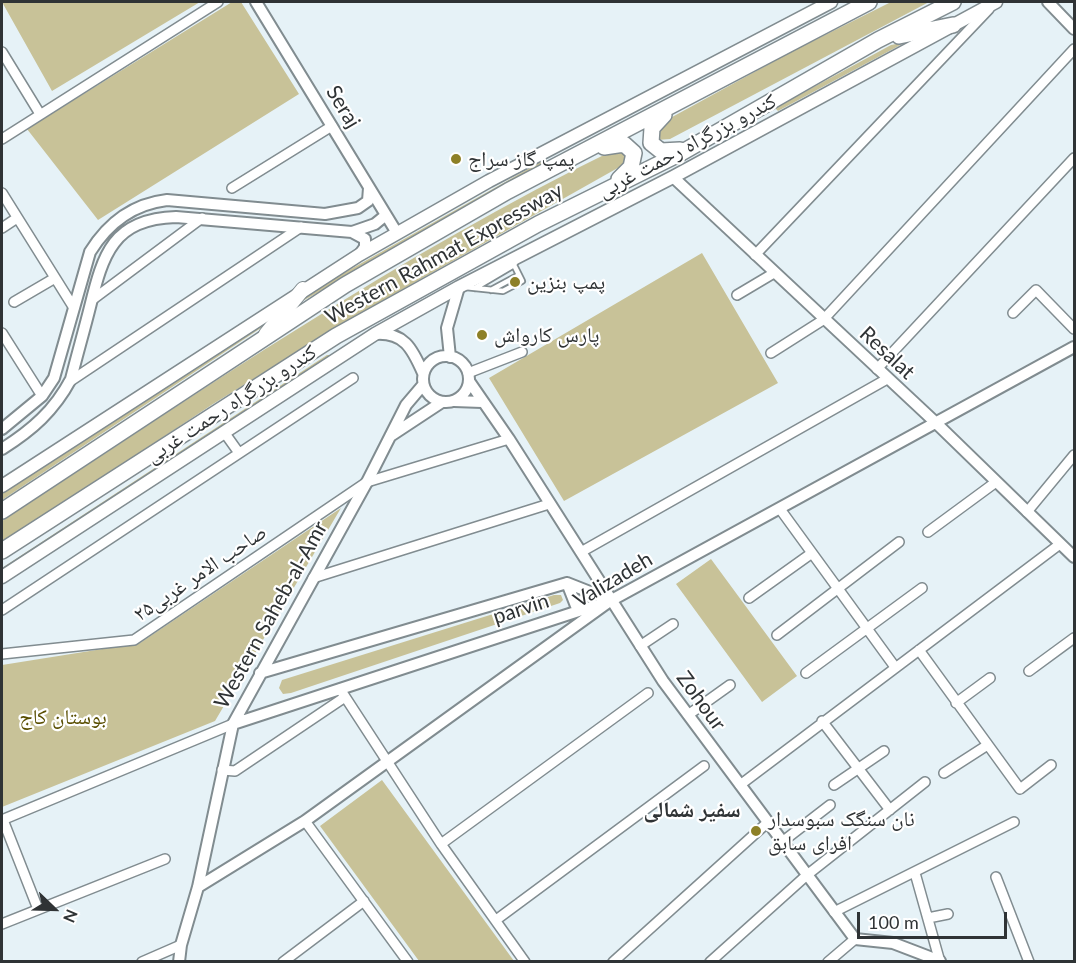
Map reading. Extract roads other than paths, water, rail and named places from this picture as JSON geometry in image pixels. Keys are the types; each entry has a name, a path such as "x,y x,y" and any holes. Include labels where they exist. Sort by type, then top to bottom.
{"highway":[{"name":"Western Rahmat Expressway","path":"2,511 264,337 368,272 508,191 869,2"},
{"name":"Western Rahmat Expressway","path":"2,551 336,336 701,141 878,40 953,2"},
{"path":"878,40 953,25"},
{"path":"680,101 653,125 651,143 661,151 670,152 701,141"},
{"path":"578,156 619,144 632,149 635,158 632,167 600,193"}],"main road":[{"path":"2,486 303,289 359,255 489,181 831,2"},
{"name":"کندرو بزرگراه رحمت غربی","path":"2,577 375,334 459,287 516,261 996,2"},
{"path":"264,337 303,289"}],"street":[{"path":"2,139 218,2"},
{"name":"Seraj","path":"256,2 398,233"},
{"path":"755,255 996,2"},
{"path":"1048,2 1074,29"},
{"path":"771,353 823,320 1074,49"},
{"path":"2,52 40,114"},
{"path":"232,188 332,126"},
{"path":"877,369 1074,158"},
{"name":"Resalat","path":"673,177 823,320 935,422 1074,557"},
{"path":"2,429 42,396 54,378 90,252 98,239 122,216 146,204 167,200 193,200 325,214 358,208 368,201 369,188"},
{"path":"2,193 74,308"},
{"path":"323,229 325,214"},
{"path":"352,232 375,224 386,215"},
{"path":"2,449 40,423 69,382 104,259 116,240 127,231 166,217 202,218 352,232 365,239 365,247 359,255"},
{"path":"2,228 17,218"},
{"path":"92,300 202,218"},
{"path":"69,382 301,227"},
{"path":"737,296 774,273"},
{"path":"14,302 55,278"},
{"path":"450,357 447,328 459,287"},
{"path":"1013,313 1036,290 1074,329"},
{"path":"2,333 42,396"},
{"path":"375,334 393,333 404,341 423,373 423,385 430,396 442,402"},
{"name":"Valizadeh","path":"198,887 305,821 610,601 1074,348"},
{"path":"454,401 461,396 468,377 522,352"},
{"path":"423,373 434,360 450,357 458,360 468,377"},
{"name":"Zohour","path":"468,377 610,601 688,716 855,939"},
{"path":"2,610 353,378"},
{"path":"580,552 887,379"},
{"name":"Western Saheb-al-Amr","path":"179,962 181,945 198,887 232,724 367,482 406,405 423,385"},
{"path":"389,436 442,402 482,402"},
{"path":"28,408 40,423"},
{"path":"224,432 239,453"},
{"name":"صاحب الامر غربی۲۵","path":"2,654 134,640 367,482 509,439"},
{"path":"1027,512 1074,455"},
{"path":"928,532 996,482"},
{"path":"314,578 549,504"},
{"path":"780,508 895,667"},
{"path":"777,635 899,542"},
{"path":"740,785 1060,544"},
{"path":"749,598 812,553"},
{"path":"567,583 578,611"},
{"name":"parvin","path":"260,673 567,583 610,601"},
{"path":"806,673 922,588"},
{"name":"parvin","path":"232,724 342,693 610,601"},
{"path":"640,646 673,624"},
{"path":"1029,671 1074,638"},
{"path":"919,650 1020,789 1051,765"},
{"path":"956,703 990,678"},
{"path":"688,716 730,685"},
{"path":"222,770 235,771 342,693 441,844 525,962"},
{"path":"441,844 648,693"},
{"path":"822,721 890,810"},
{"path":"38,909 2,820 232,724"},
{"path":"944,773 987,746"},
{"path":"834,785 884,751"},
{"path":"496,920 704,766"},
{"path":"710,962 807,875 925,783"},
{"path":"782,842 830,805"},
{"path":"305,821 408,962"},
{"path":"834,912 1014,822"},
{"path":"613,962 624,958 767,823"},
{"path":"2,924 165,859"},
{"path":"915,873 940,961"},
{"path":"996,877 1029,962"},
{"path":"283,962 364,901"},
{"path":"928,918 948,914"},
{"path":"828,962 855,939 893,943 940,961"},
{"path":"142,962 181,945"}],"lane":[{"path":"459,287 503,291 522,281 516,261 475,288"}],"place":[{"name":"پمپ گاز سراج","path":"456,159"},
{"name":"پمپ بنزین","path":"515,282"},
{"name":"پارس کارواش","path":"482,335"},
{"name":"نان سنگک سبوسدار افرای سابق","path":"756,831"}],"district":[{"name":"سفیر شمالی","path":"692,810"}],"park label":[{"name":"بوستان کاج","path":"63,717"}]}
